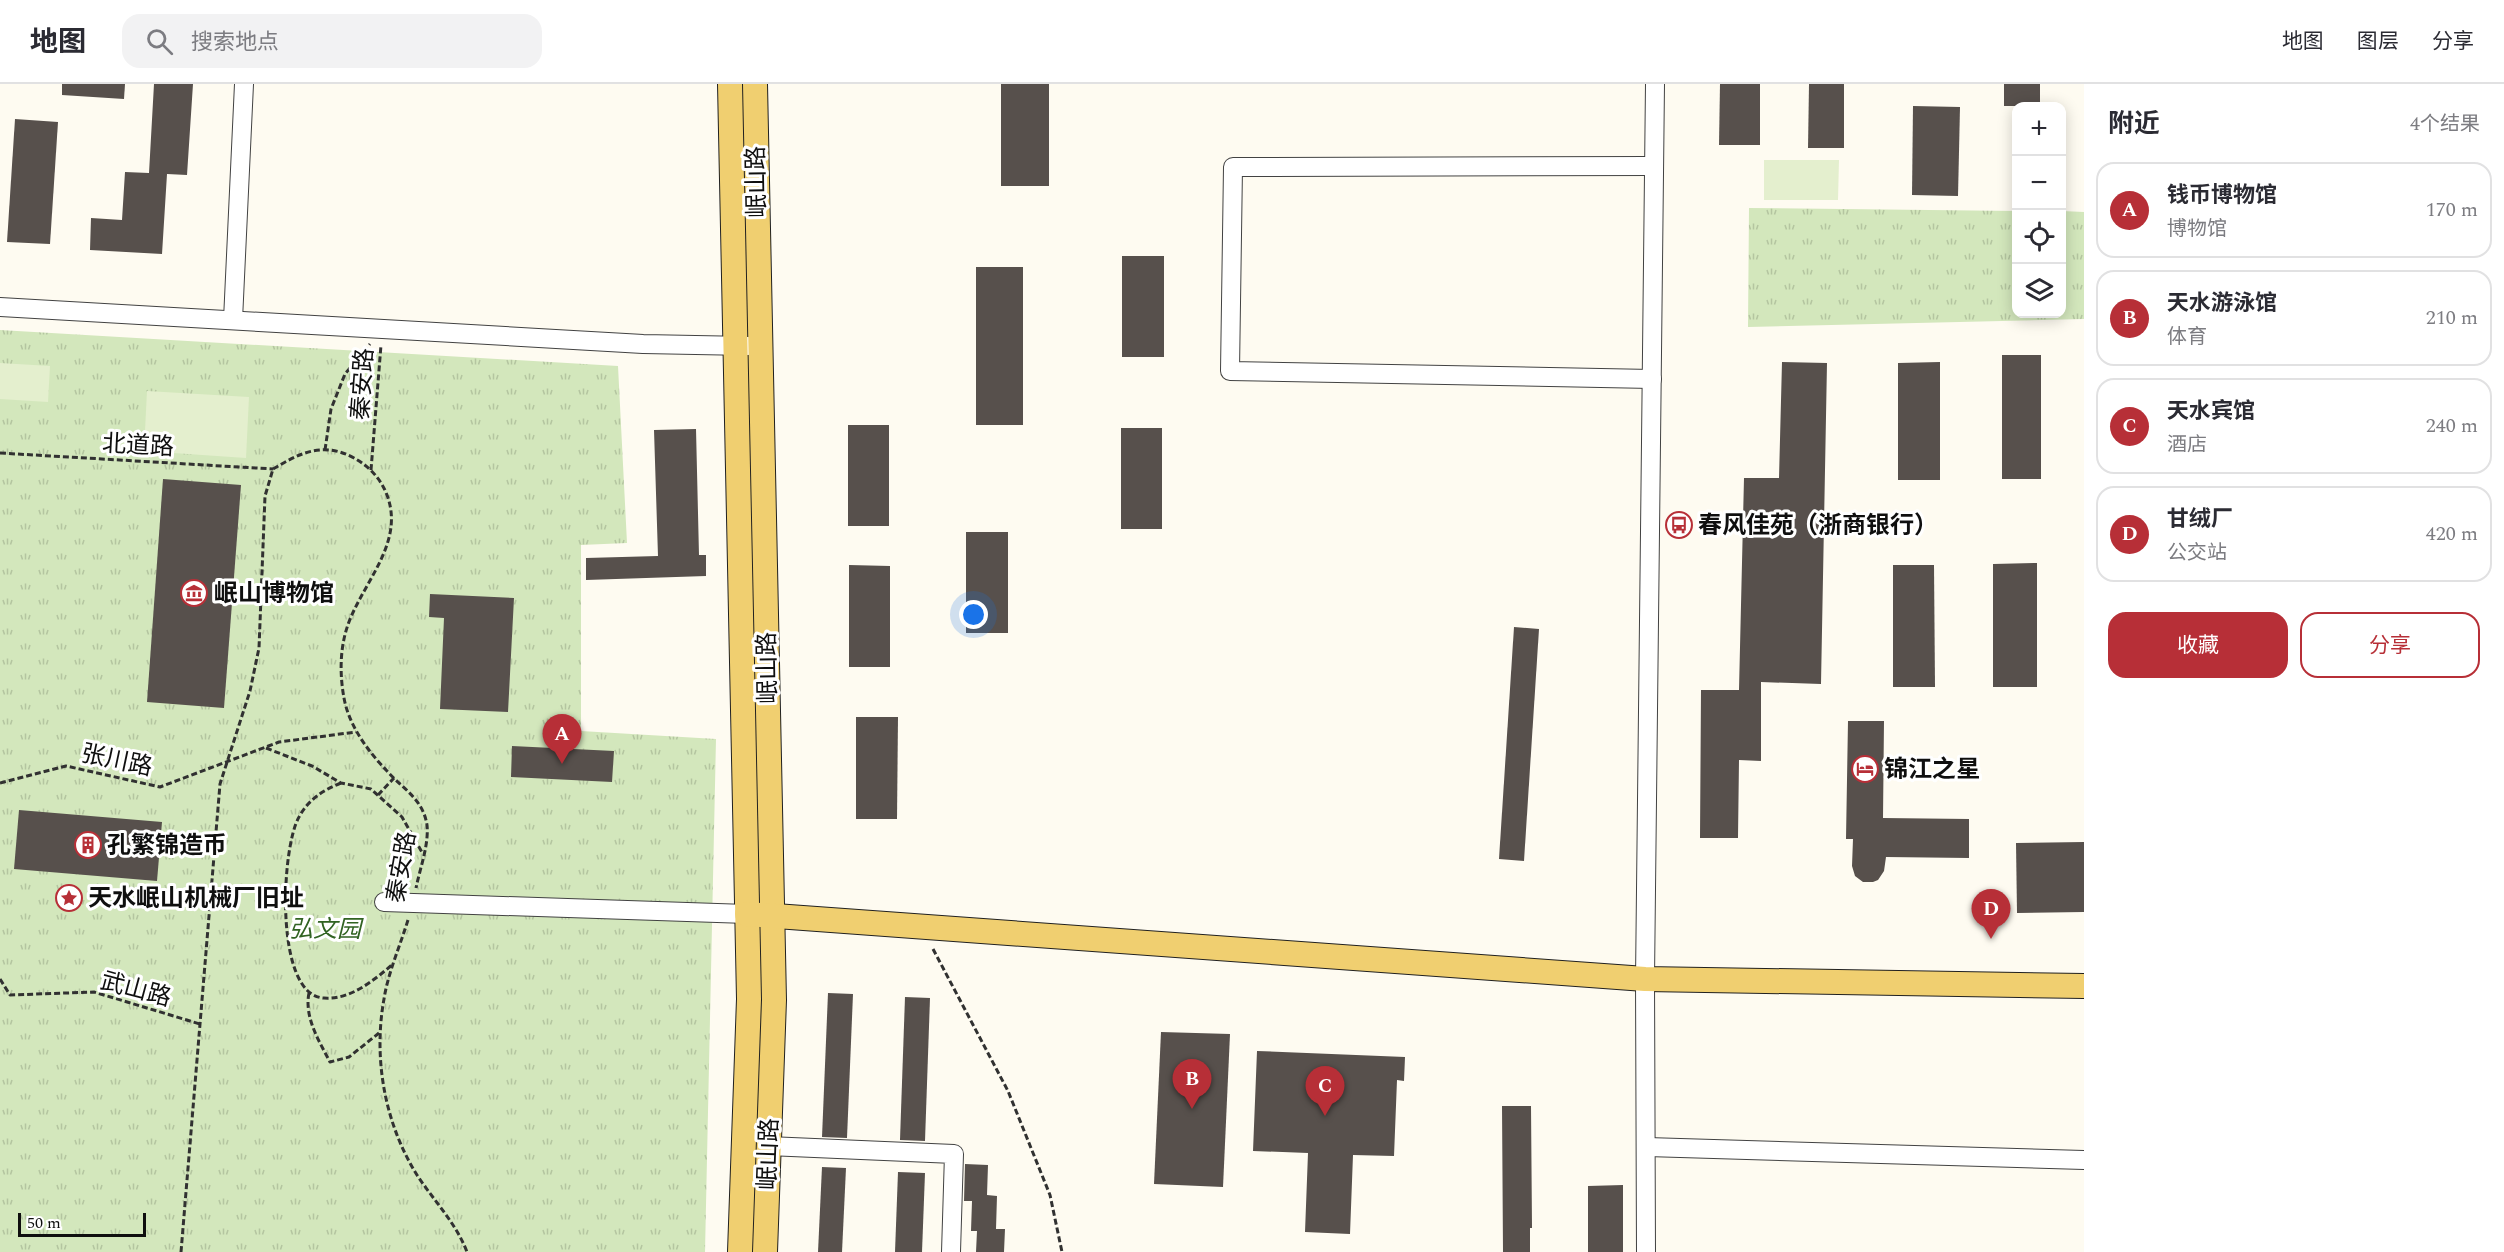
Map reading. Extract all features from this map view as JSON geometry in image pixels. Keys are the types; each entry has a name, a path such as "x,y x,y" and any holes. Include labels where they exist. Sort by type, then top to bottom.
{"main road":[{"name":"岷山路","path":"730,84 749,999 740,1252"},
{"name":"岷山路","path":"755,84 774,1000 765,1252"},
{"path":"747,914 1645,979 2084,986"}],"street":[{"path":"233,320 244,84"},
{"path":"1646,1252 1645,979 1655,84"},
{"path":"1652,379 1230,371 1233,167 1654,165"},
{"path":"0,307 643,344 759,346"},
{"path":"384,902 747,914"},
{"path":"768,1146 954,1154 951,1252"},
{"path":"1647,1147 2084,1160"}],"path":[{"name":"秦安路","path":"325,450 332,409 345,374 383,329"},
{"name":"秦安路","path":"371,470 383,329"},
{"name":"秦安路","path":"273,469 298,454 325,450 351,456 371,470 388,497 392,528 385,552 350,618 340,668 343,693 356,732 394,778 416,797 421,806 427,835 414,903 384,997 380,1032 383,1086 396,1132 417,1175 454,1227 467,1252"},
{"name":"北道路","path":"0,453 273,469"},
{"path":"181,1252 220,784 250,691 259,648 265,496 273,469"},
{"name":"张川路","path":"0,783 66,766 160,787 279,742 356,732"},
{"path":"264,748 312,766 341,783 371,789 402,817 423,854"},
{"path":"378,795 394,778"},
{"path":"341,783 321,792 305,808 294,828 287,861 285,896 287,930 298,976 309,993 323,998 352,992 375,979 395,963"},
{"path":"921,926 1008,1091 1050,1195 1062,1252"},
{"name":"武山路","path":"0,979 10,995 94,992 200,1024"},
{"path":"309,993 306,1005 316,1037 330,1062 349,1057 380,1032"}],"green space":[{"path":"1764,160 1839,160 1838,200 1764,200"},
{"path":"1749,208 2012,211 2012,318 2066,318 2066,211 2084,212 2084,319 1748,327"},
{"name":"弘文园","path":"0,330 618,366 627,543 581,545 581,731 716,739 705,1252 0,1252"},
{"path":"0,363 50,366 48,402 0,399"},
{"path":"147,391 249,397 246,458 144,451"}],"building":[{"path":"62,84 125,84 124,99 62,95"},
{"path":"154,84 193,84 187,175 167,174 162,254 90,250 91,218 122,220 125,172 149,173"},
{"path":"1001,84 1049,84 1049,186 1001,186"},
{"path":"1720,84 1760,84 1760,145 1719,145"},
{"path":"1809,84 1844,84 1844,148 1808,148"},
{"path":"2004,84 2040,84 2040,102 2012,102 2012,106 2004,106"},
{"path":"1913,106 1960,107 1958,196 1912,195"},
{"path":"15,119 58,122 50,244 7,242"},
{"path":"1122,256 1164,256 1164,357 1122,357"},
{"path":"976,267 1023,267 1023,425 976,425"},
{"path":"2002,355 2041,355 2041,479 2002,479"},
{"path":"1782,362 1827,363 1821,684 1761,682 1761,761 1739,760 1738,838 1700,838 1701,690 1739,690 1744,478 1779,478"},
{"path":"1940,362 1940,480 1898,480 1898,363"},
{"path":"848,425 889,425 889,526 848,526"},
{"path":"1121,428 1162,428 1162,529 1121,529"},
{"path":"696,429 699,555 706,555 706,576 586,580 586,558 658,556 654,430"},
{"name":"岷山博物馆","path":"163,479 241,485 224,708 147,702"},
{"path":"966,532 1008,532 1008,633 966,633"},
{"path":"2037,563 2037,687 1993,687 1993,564"},
{"path":"849,565 890,566 890,667 849,667"},
{"path":"1893,565 1934,565 1935,687 1893,687"},
{"path":"430,594 514,598 508,712 440,709 444,618 429,617"},
{"path":"1514,627 1539,629 1524,861 1499,859"},
{"path":"856,717 898,717 897,819 856,819"},
{"name":"锦江之星","path":"1848,721 1884,721 1883,818 1969,819 1969,858 1886,857 1884,871 1878,880 1863,882 1855,876 1852,866 1853,839 1846,839"},
{"path":"512,746 614,751 612,782 511,777"},
{"name":"孔繁锦造币","path":"19,810 162,822 157,881 14,869"},
{"path":"2084,842 2084,912 2017,913 2016,843"},
{"path":"828,993 853,994 847,1138 822,1137"},
{"path":"905,997 930,998 925,1141 900,1140"},
{"path":"1161,1032 1230,1034 1223,1187 1154,1184"},
{"path":"1257,1051 1405,1057 1404,1081 1397,1080 1394,1156 1353,1155 1350,1234 1305,1232 1308,1153 1253,1151"},
{"path":"1502,1106 1531,1106 1532,1228 1530,1228 1530,1252 1503,1252"},
{"path":"965,1164 988,1165 987,1195 997,1196 996,1229 1005,1229 1004,1252 976,1252 977,1231 971,1231 972,1201 964,1201"},
{"path":"822,1167 846,1168 842,1252 818,1252"},
{"path":"898,1172 925,1173 922,1252 895,1252"},
{"path":"1623,1185 1623,1252 1588,1252 1588,1186"}],"place":[{"name":"春风佳苑（浙商银行）","path":"1679,525"},
{"name":"岷山博物馆","path":"194,593"},
{"name":"钱币博物馆","path":"562,764"},
{"name":"锦江之星","path":"1865,769"},
{"name":"孔繁锦造币","path":"88,845"},
{"name":"天水岷山机械厂旧址","path":"69,898"},
{"name":"甘绒厂","path":"1991,939"},
{"name":"天水游泳馆","path":"1192,1109"},
{"name":"天水宾馆","path":"1325,1116"}]}
